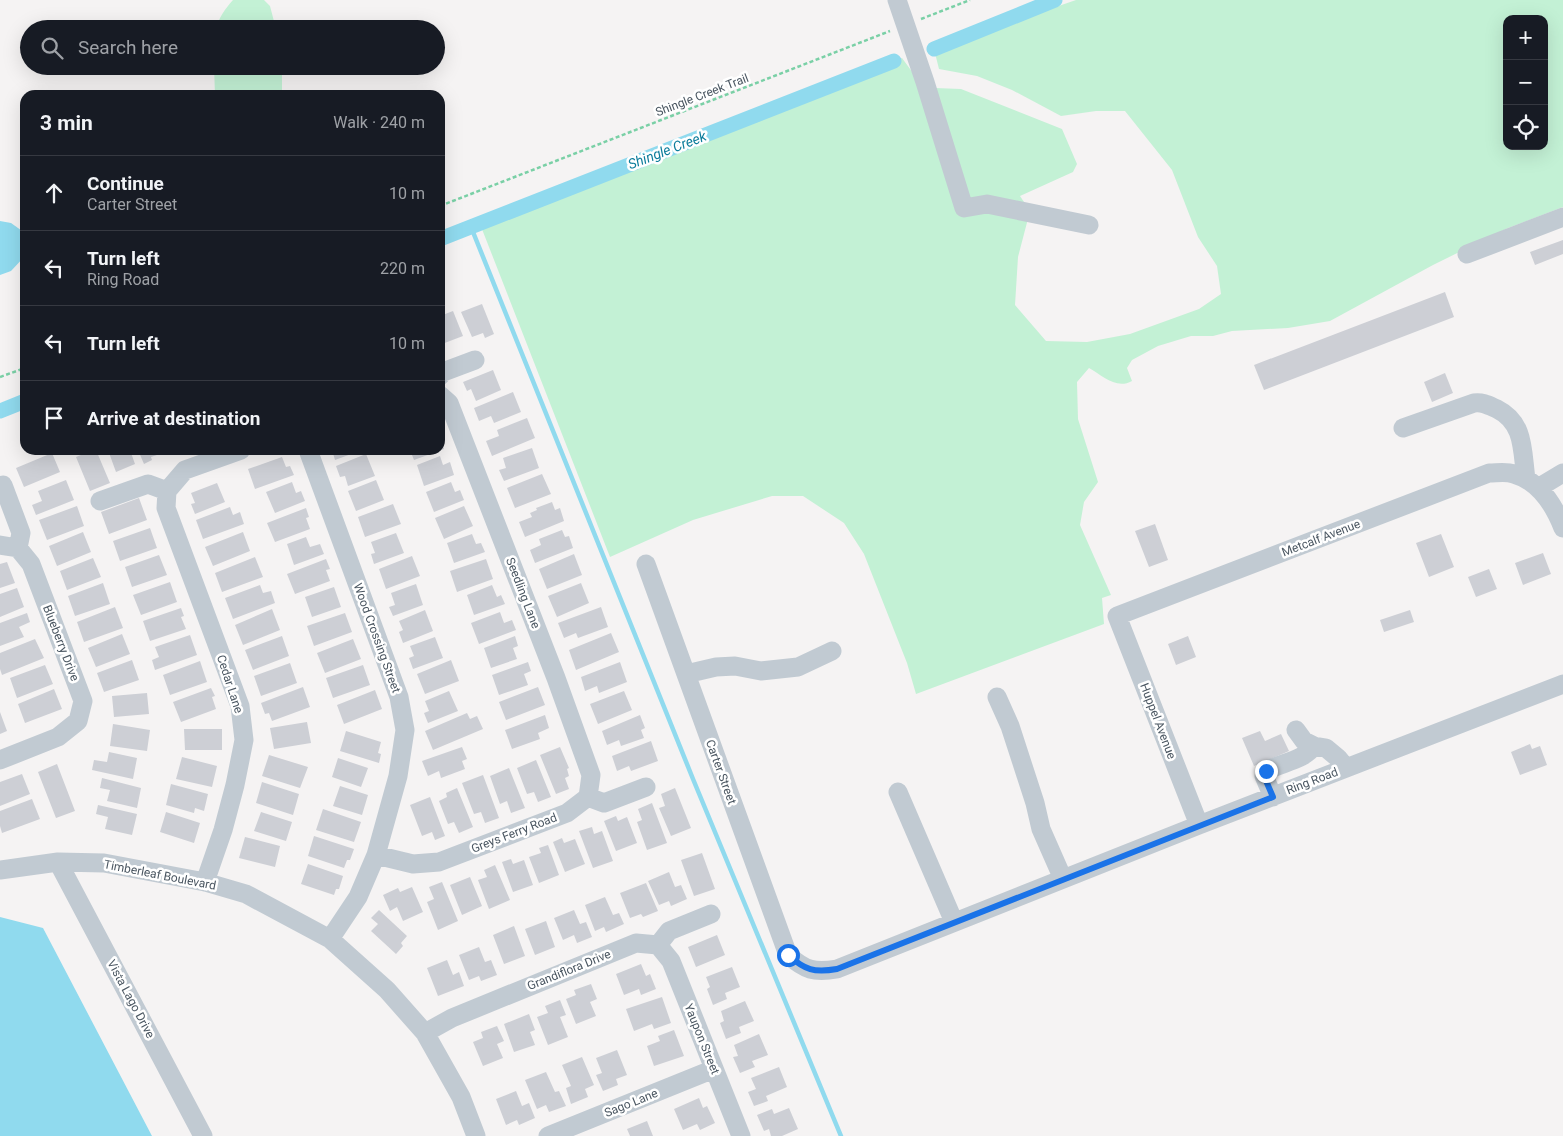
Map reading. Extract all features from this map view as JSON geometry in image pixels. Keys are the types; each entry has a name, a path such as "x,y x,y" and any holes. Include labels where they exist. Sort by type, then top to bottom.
{"street":[{"path":"897,0 964,208 987,204 1089,225"},
{"path":"1467,254 1563,217"},
{"path":"445,371 475,360"},
{"name":"Seedling Lane","path":"445,399 449,403 556,678 591,776 588,797"},
{"path":"1403,428 1474,402 1484,402 1506,414 1515,423 1532,483 1556,510 1563,528"},
{"path":"100,501 148,484 167,491 185,470 227,455"},
{"name":"Wood Crossing Street","path":"310,455 399,697 405,730 398,776 376,855 358,897 330,939"},
{"name":"Metcalf Avenue","path":"1117,616 1490,473 1512,473 1532,483"},
{"path":"1532,483 1563,473"},
{"name":"Blueberry Drive","path":"0,760 58,737 78,722 83,701 31,564 9,547 20,533 3,485"},
{"name":"Cedar Lane","path":"167,491 166,508 240,706 244,740 223,830 205,882"},
{"name":"Carter Street","path":"646,564 788,955 800,966 810,970"},
{"name":"Huppel Avenue","path":"1117,616 1199,825"},
{"path":"686,674 716,667 735,666 761,671 798,667 832,651"},
{"name":"Ring Road","path":"810,970 823,972 837,969 1199,825 1563,684"},
{"path":"997,697 1010,726 1035,803 1041,829 1062,879"},
{"path":"1296,730 1304,742 1326,748 1346,768"},
{"path":"1273,797 1264,776 1266,771 1301,757 1310,752 1314,746"},
{"path":"588,797 604,803 646,787"},
{"path":"898,792 954,922"},
{"name":"Greys Ferry Road","path":"376,855 413,864 439,862 568,812 588,797"},
{"name":"Timberleaf Boulevard","path":"0,870 58,862 104,863 205,882 246,894 330,939 387,990 425,1033 461,1097 476,1136"},
{"name":"Vista Lago Drive","path":"58,862 203,1136"},
{"path":"658,945 668,932 712,914"},
{"name":"Grandiflora Drive","path":"425,1033 452,1018 636,943 658,945"},
{"name":"Yaupon Street","path":"658,945 671,961 741,1136"},
{"name":"Sago Lane","path":"548,1136 714,1069"}],"path":[{"name":"Shingle Creek Trail","path":"445,204 970,0"},
{"path":"0,378 20,370"}],"green space":[{"path":"233,0 264,0 270,6 274,20 220,20"},
{"path":"1076,0 1563,0 1563,207 1508,228 1433,265 1330,321 1288,328 1232,331 1213,336 1191,336 1158,346 1132,360 1127,368 1132,381 1126,383 1120,384 1109,381 1089,368 1077,382 1078,419 1098,482 1084,502 1080,525 1111,595 1102,598 1104,624 916,694 907,663 864,554 844,523 803,496 772,496 693,520 610,557 480,224 902,58 913,73 935,88 961,89 1062,129 1077,164 1073,172 1020,196 1030,211 1018,257 1015,305 1046,341 1087,342 1130,334 1199,309 1221,294 1217,266 1198,237 1172,170 1125,111 1096,111 1061,116 1012,90 977,76 939,69 934,49"},
{"path":"214,75 282,75 282,90 215,90"}],"water":[{"path":"0,221 11,223 20,229 20,261 11,271 0,275"},
{"path":"0,917 43,928 152,1136 0,1136"}],"building":[{"path":"1563,240 1563,254 1535,265 1530,252"},
{"path":"1445,292 1454,317 1264,390 1254,365"},
{"path":"482,304 494,334 485,338 483,333 472,337 461,312"},
{"path":"453,311 463,336 445,343 445,314"},
{"path":"493,370 501,390 476,401 471,389 467,391 463,382"},
{"path":"1445,373 1453,393 1432,402 1424,382"},
{"path":"513,392 521,412 494,423 491,416 479,421 474,408"},
{"path":"527,418 535,438 492,456 486,441 499,436 497,430"},
{"path":"532,448 539,468 504,481 499,470 506,468 503,458"},
{"path":"47,455 53,455 60,472 24,487 16,468"},
{"path":"81,455 98,455 110,483 90,491 76,457"},
{"path":"110,455 132,455 135,464 116,472"},
{"path":"140,455 157,455 151,457 152,460 144,464"},
{"path":"334,455 348,455 335,460"},
{"path":"366,455 375,476 348,486 345,476 340,477 336,466"},
{"path":"412,455 428,455 414,460"},
{"path":"440,456 443,465 450,462 454,475 424,486 417,465"},
{"path":"282,457 286,467 290,466 294,475 255,489 248,469"},
{"path":"542,474 551,494 515,508 507,488"},
{"path":"66,480 74,500 36,515 32,505 42,501 38,491"},
{"path":"376,480 384,500 356,511 348,491"},
{"path":"292,482 296,493 301,491 305,501 275,513 266,492"},
{"path":"451,482 455,492 460,490 464,500 434,512 426,492"},
{"path":"217,483 225,502 195,514 191,504 195,503 191,493"},
{"path":"139,498 147,520 109,534 101,512"},
{"path":"552,502 555,510 560,508 564,521 525,537 519,522 532,517 530,513 537,510 536,508"},
{"path":"393,504 401,524 365,537 358,517"},
{"path":"77,506 84,526 47,540 39,520"},
{"path":"464,506 473,526 444,539 435,518"},
{"path":"230,507 233,515 240,512 244,524 203,539 196,520"},
{"path":"306,508 309,517 306,518 310,529 275,542 267,523"},
{"path":"1155,524 1168,560 1149,567 1135,531"},
{"path":"150,528 157,548 120,561 113,541"},
{"path":"562,530 565,537 569,536 573,548 535,563 530,550 541,545 539,539"},
{"path":"83,532 91,552 57,566 49,546"},
{"path":"243,532 250,551 213,566 205,547"},
{"path":"396,533 404,553 374,564 371,554 375,553 371,542"},
{"path":"472,534 476,544 481,543 485,552 454,563 447,543"},
{"path":"1441,534 1454,567 1429,577 1416,543"},
{"path":"306,537 310,547 320,544 324,554 294,565 287,544"},
{"path":"1543,553 1551,574 1523,585 1515,563"},
{"path":"574,554 582,575 547,589 539,569"},
{"path":"159,555 167,575 132,587 125,567"},
{"path":"412,556 420,576 386,589 379,569"},
{"path":"255,557 263,577 222,592 215,573"},
{"path":"93,558 101,577 67,590 60,571"},
{"path":"326,559 330,569 326,570 330,581 295,594 287,574"},
{"path":"486,559 493,579 457,592 450,571"},
{"path":"7,562 15,583 0,588 0,564"},
{"path":"1489,569 1497,589 1476,597 1468,577"},
{"path":"170,582 177,602 141,615 133,595"},
{"path":"103,583 110,604 75,616 68,596"},
{"path":"581,583 589,603 557,617 548,596"},
{"path":"416,584 423,605 393,616 389,607 395,605 391,593"},
{"path":"260,585 263,593 271,591 275,603 233,619 225,598"},
{"path":"492,585 497,597 501,595 505,604 474,615 467,595"},
{"path":"334,587 341,607 312,617 305,597"},
{"path":"17,588 24,607 0,617 0,594"},
{"path":"115,607 123,628 84,642 77,622"},
{"path":"601,607 608,627 578,638 576,633 564,638 558,623"},
{"path":"181,608 184,616 181,617 186,629 150,641 143,621"},
{"path":"272,609 280,630 243,645 235,625"},
{"path":"425,610 433,631 403,643 399,632 403,630 399,621"},
{"path":"1410,610 1414,622 1384,632 1380,620"},
{"path":"500,612 504,623 512,620 516,630 479,644 471,623"},
{"path":"27,613 30,622 19,627 24,637 0,646 0,623"},
{"path":"345,613 352,632 314,646 307,626"},
{"path":"611,633 619,652 576,670 569,650"},
{"path":"122,634 130,654 96,667 88,648"},
{"path":"190,635 197,655 155,670 152,660 159,657 155,647"},
{"path":"282,636 289,656 253,670 245,650"},
{"path":"515,636 518,646 513,648 517,659 491,668 484,648"},
{"path":"1188,636 1196,657 1176,665 1168,644"},
{"path":"435,637 443,658 413,669 409,658 414,656 410,646"},
{"path":"35,639 44,658 2,675 0,653"},
{"path":"353,639 361,659 325,673 317,653"},
{"path":"132,660 139,680 104,692 97,673"},
{"path":"451,660 459,681 425,694 417,674"},
{"path":"200,661 207,682 170,695 163,675"},
{"path":"528,662 531,671 524,674 528,685 499,695 492,675"},
{"path":"620,662 627,682 599,693 597,686 585,691 581,677"},
{"path":"290,663 297,683 261,696 254,676"},
{"path":"45,665 53,684 17,698 10,678"},
{"path":"363,665 370,685 333,698 326,678"},
{"path":"303,687 310,707 272,721 269,713 265,714 261,703"},
{"path":"538,687 545,705 506,720 499,702"},
{"path":"211,688 215,696 212,697 216,709 181,722 173,702"},
{"path":"54,689 62,709 25,723 18,704"},
{"path":"375,690 382,709 344,724 337,705"},
{"path":"449,691 458,711 428,723 424,713 429,711 425,701"},
{"path":"624,691 632,710 598,724 590,704"},
{"path":"147,693 149,714 114,717 112,696"},
{"path":"0,712 7,731 0,734"},
{"path":"467,713 470,719 477,716 483,729 433,750 425,731"},
{"path":"545,715 549,728 538,733 540,739 512,749 505,730"},
{"path":"640,715 645,728 641,730 644,738 621,746 619,740 607,745 602,731"},
{"path":"307,722 311,743 274,749 270,728"},
{"path":"113,724 150,730 147,751 110,746"},
{"path":"184,729 222,729 222,750 185,750"},
{"path":"346,731 381,742 378,753 381,754 379,763 340,751"},
{"path":"1260,731 1265,741 1281,734 1289,751 1254,766 1242,738"},
{"path":"651,741 658,761 631,771 629,766 617,771 612,756"},
{"path":"1530,744 1532,749 1540,746 1547,765 1520,775 1511,752"},
{"path":"462,747 467,759 462,761 465,769 441,778 439,771 428,776 422,761"},
{"path":"560,747 569,768 567,769 569,776 565,778 569,789 556,794 540,755"},
{"path":"109,752 137,758 133,779 92,770 94,760 107,762"},
{"path":"269,755 308,767 300,788 262,776"},
{"path":"182,757 217,766 212,787 176,779"},
{"path":"338,758 368,768 361,787 332,777"},
{"path":"536,760 551,797 538,802 534,792 527,794 517,768"},
{"path":"57,764 75,811 56,818 38,772"},
{"path":"509,768 525,808 511,813 507,801 500,804 490,776"},
{"path":"22,774 30,794 0,806 0,782"},
{"path":"483,775 499,818 485,823 481,812 474,814 462,783"},
{"path":"102,778 141,788 137,808 107,801 110,790 100,788"},
{"path":"262,782 299,794 293,815 256,803"},
{"path":"171,784 208,794 204,811 195,808 194,813 166,805"},
{"path":"340,786 368,795 362,815 333,806"},
{"path":"457,788 473,827 459,833 454,822 448,824 439,801 447,797 446,793"},
{"path":"675,788 691,828 671,836 659,808 665,806 661,794"},
{"path":"430,797 445,836 435,840 432,832 422,836 410,805"},
{"path":"32,799 40,819 2,833 0,811"},
{"path":"652,803 667,843 647,850 637,822 642,820 638,809"},
{"path":"98,805 137,814 132,835 105,829 108,817 96,814"},
{"path":"323,809 361,822 354,842 316,830"},
{"path":"166,812 200,823 194,843 160,832"},
{"path":"261,812 292,822 286,841 254,831"},
{"path":"616,816 618,821 627,817 637,843 616,851 604,821"},
{"path":"592,827 594,834 602,831 613,861 593,868 579,831"},
{"path":"314,836 354,849 350,860 347,860 344,868 308,856"},
{"path":"245,837 280,846 275,867 239,858"},
{"path":"562,838 564,843 575,839 585,864 565,872 553,842"},
{"path":"548,845 559,875 539,883 529,857 541,853 539,848"},
{"path":"702,853 715,889 694,896 681,860"},
{"path":"511,859 513,864 524,860 533,885 513,892 502,862"},
{"path":"308,864 343,876 339,889 336,889 334,895 301,884"},
{"path":"495,865 510,900 489,909 478,880 487,877 484,870"},
{"path":"669,872 675,887 681,885 687,899 671,906 669,901 659,905 648,881"},
{"path":"470,877 482,906 462,915 450,885"},
{"path":"442,882 458,921 438,930 427,902 434,899 429,887"},
{"path":"646,883 658,911 643,917 641,914 630,918 620,893"},
{"path":"412,887 423,912 403,921 397,907 390,911 383,895 398,888 400,892"},
{"path":"605,897 613,915 619,913 624,924 606,932 604,927 595,931 585,905"},
{"path":"379,910 407,936 401,943 403,946 396,954 371,931 378,924 371,918"},
{"path":"574,910 580,924 586,922 592,937 577,943 574,935 563,940 554,918"},
{"path":"546,921 555,947 535,955 525,929"},
{"path":"514,926 525,956 504,964 493,935"},
{"path":"717,935 725,955 696,967 688,947"},
{"path":"479,947 485,962 491,960 497,975 481,981 479,976 469,980 459,955"},
{"path":"447,960 453,975 459,972 464,986 438,996 427,968"},
{"path":"641,964 646,976 650,974 656,989 641,995 639,989 624,995 616,974"},
{"path":"732,967 740,987 725,993 727,999 713,1005 707,989 710,987 706,977"},
{"path":"591,984 597,999 590,1002 596,1016 576,1024 566,999 576,995 574,990"},
{"path":"662,997 671,1023 654,1029 652,1024 634,1031 626,1009"},
{"path":"560,1000 566,1015 560,1017 568,1037 548,1045 537,1017 548,1013 545,1006"},
{"path":"745,1001 754,1021 739,1027 741,1033 726,1039 720,1023 724,1021 721,1011"},
{"path":"529,1014 535,1030 530,1032 535,1045 514,1052 504,1024"},
{"path":"497,1026 504,1041 497,1044 503,1058 483,1066 473,1042 483,1038 481,1032"},
{"path":"674,1030 684,1056 654,1066 647,1046 660,1041 658,1036"},
{"path":"759,1034 768,1055 752,1061 755,1067 740,1073 733,1057 738,1056 734,1045"},
{"path":"617,1050 627,1075 616,1079 618,1085 603,1091 596,1075 602,1073 596,1058"},
{"path":"582,1057 594,1085 585,1089 588,1097 571,1104 566,1088 571,1086 562,1065"},
{"path":"779,1067 787,1087 766,1096 768,1101 754,1106 748,1092 756,1089 751,1078"},
{"path":"546,1072 555,1092 559,1091 566,1106 549,1112 546,1105 537,1109 525,1080"},
{"path":"516,1091 522,1106 529,1103 535,1118 519,1125 517,1120 506,1125 496,1099"},
{"path":"699,1098 703,1108 707,1106 715,1123 700,1130 697,1124 683,1130 674,1109"},
{"path":"789,1108 798,1129 782,1136 771,1136 769,1129 764,1131 757,1115 772,1109 774,1114"},
{"path":"647,1121 653,1136 630,1136 627,1129"}],"waterway":[{"name":"Shingle Creek","path":"934,49 1055,0"},
{"name":"Shingle Creek","path":"445,237 894,61"},
{"path":"471,227 693,779 841,1136"},
{"name":"Shingle Creek","path":"0,411 20,403"}],"route":[{"path":"788,955 800,966 810,970 823,972 837,969 1273,797 1264,776 1266,771"}]}
